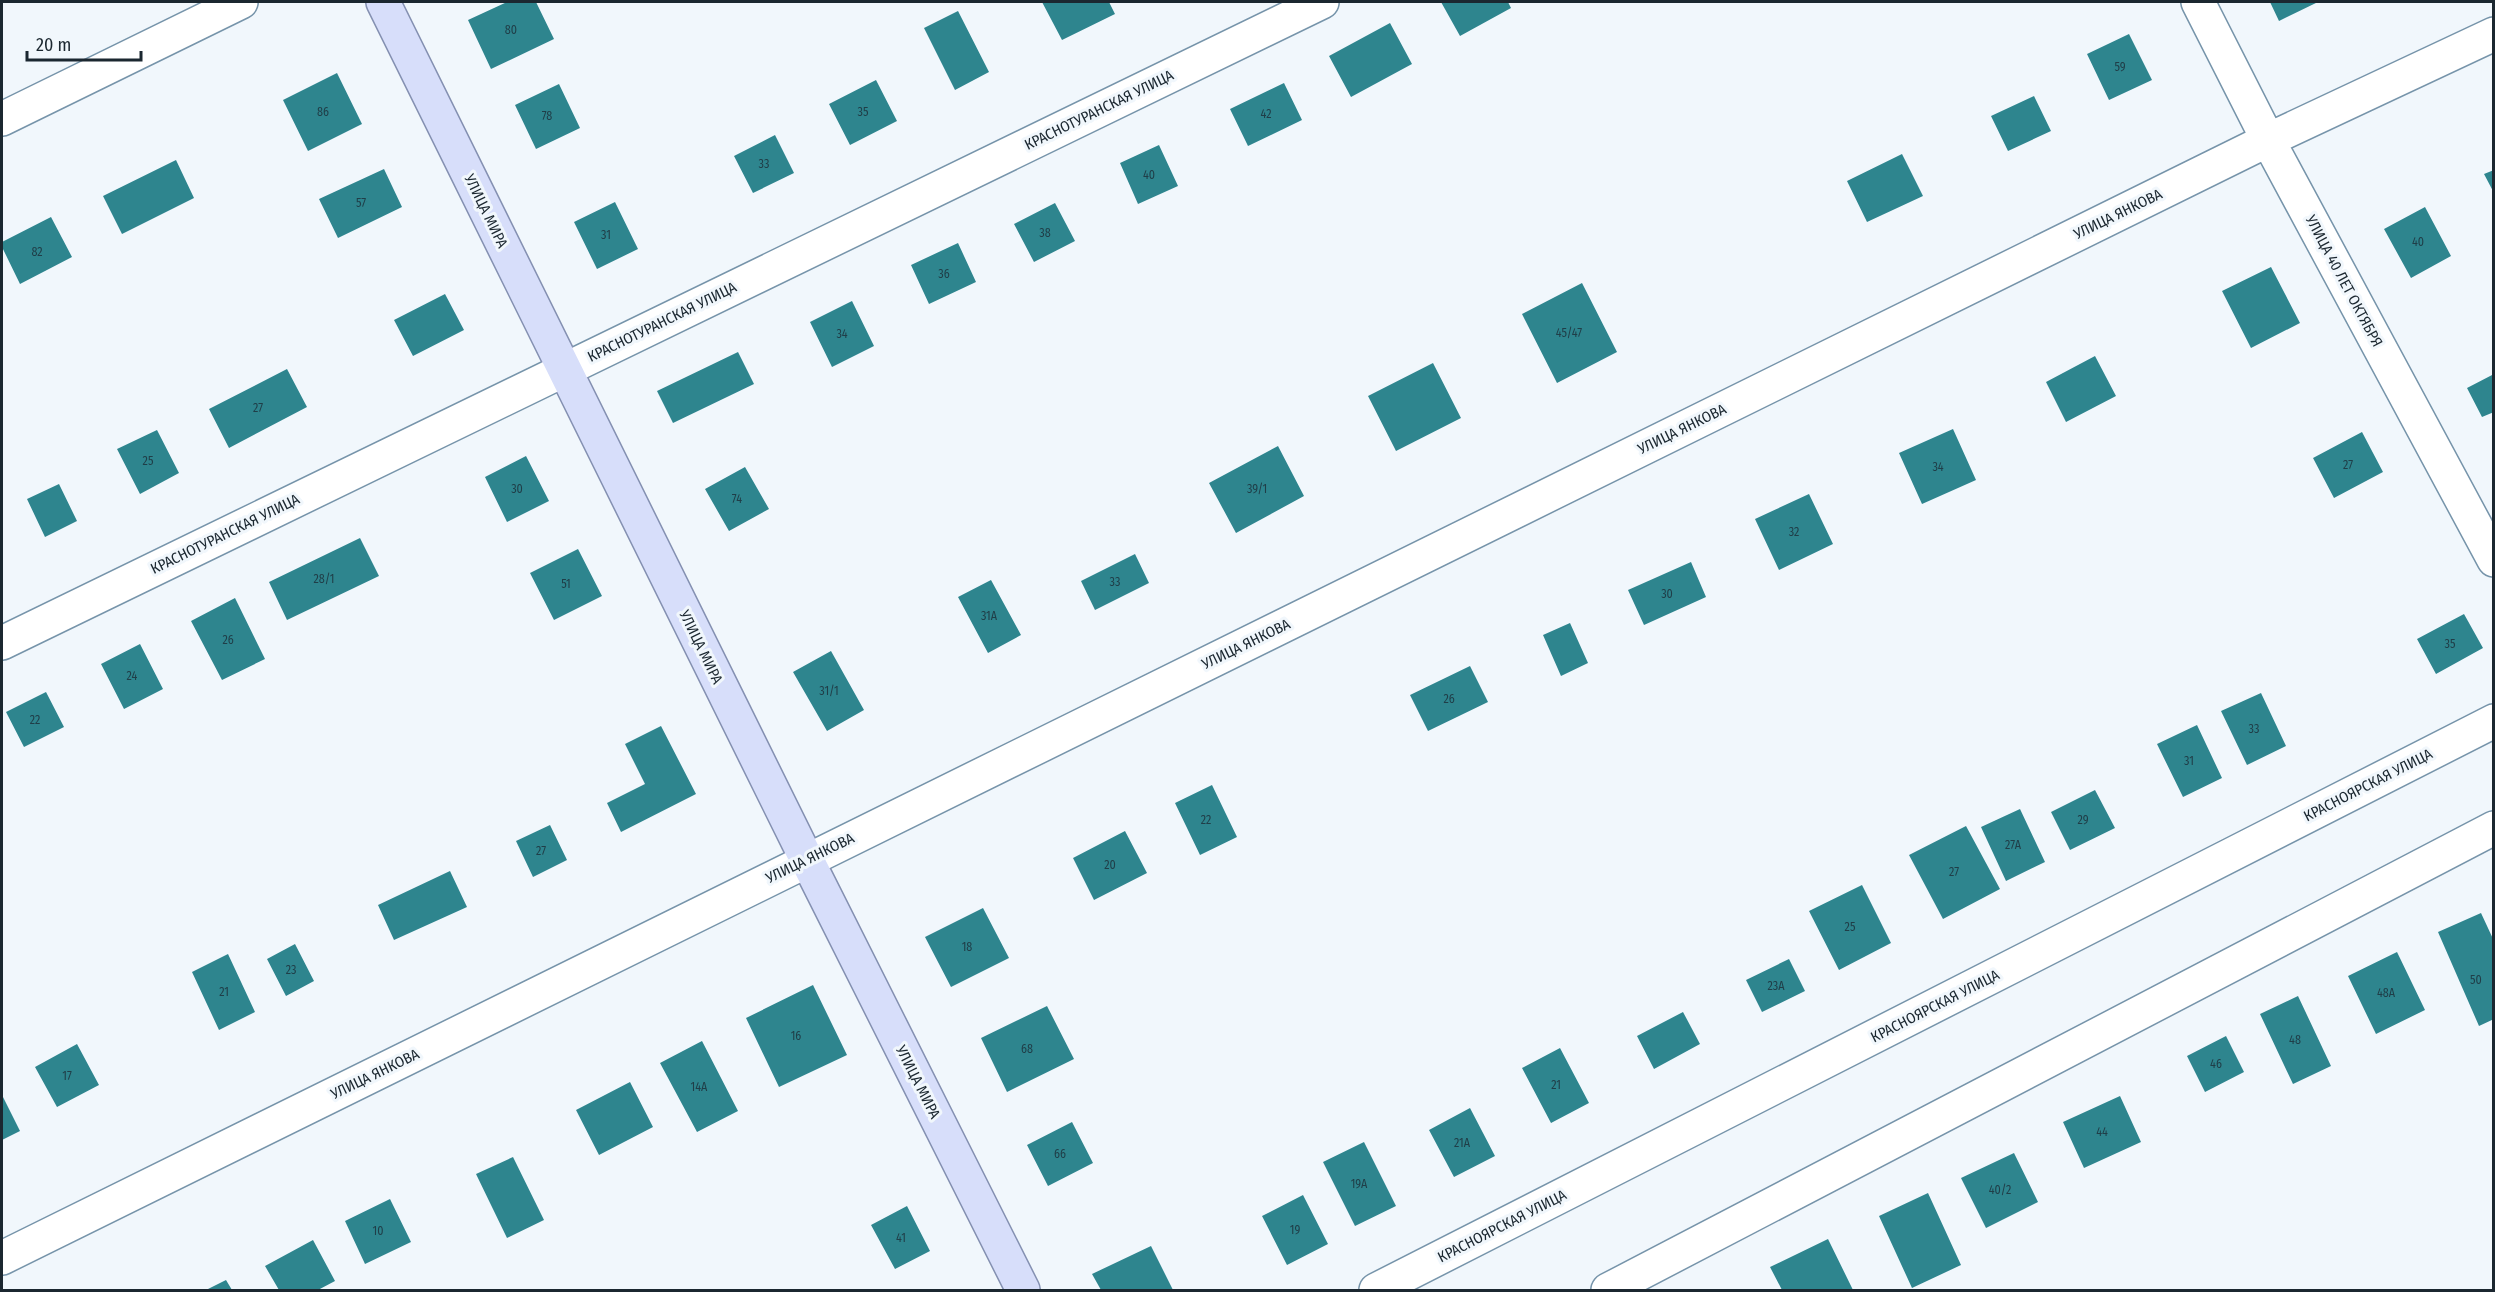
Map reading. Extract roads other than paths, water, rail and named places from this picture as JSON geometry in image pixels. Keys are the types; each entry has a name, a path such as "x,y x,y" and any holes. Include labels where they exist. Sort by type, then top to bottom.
{"main road":[{"name":"УЛИЦА МИРА","path":"383,2 807,860 1023,1290"}],"street":[{"path":"2,119 241,2"},
{"name":"КРАСНОТУРАНСКАЯ УЛИЦА","path":"2,643 1322,2"},
{"name":"УЛИЦА 40 ЛЕТ ОКТЯБРЯ","path":"2198,2 2268,140 2493,560"},
{"name":"УЛИЦА ЯНКОВА","path":"2,1258 2268,140 2493,34"},
{"name":"КРАСНОЯРСКАЯ УЛИЦА","path":"1376,1290 2493,721"},
{"path":"1608,1290 2493,828"}]}
